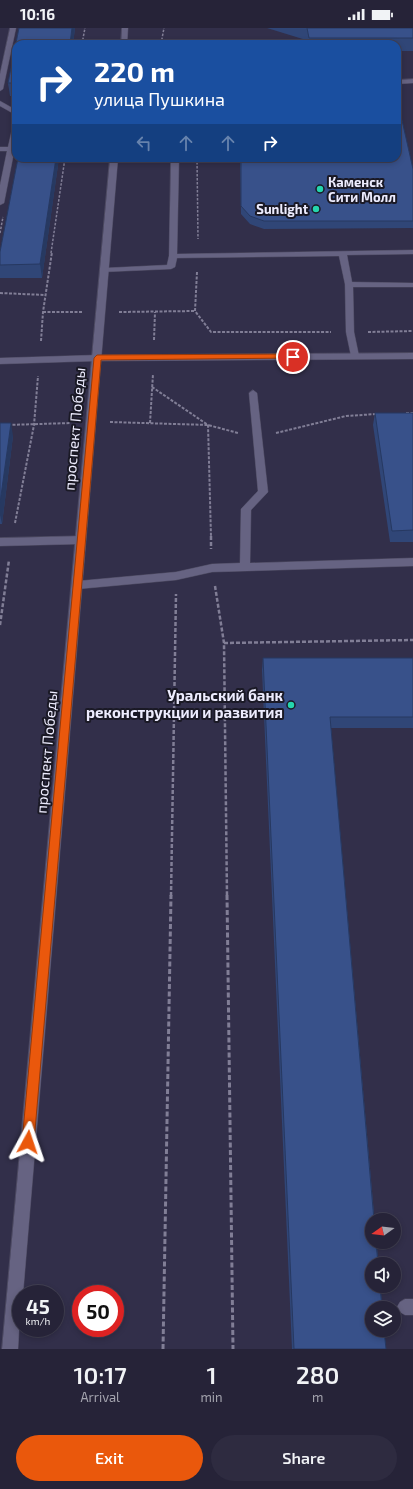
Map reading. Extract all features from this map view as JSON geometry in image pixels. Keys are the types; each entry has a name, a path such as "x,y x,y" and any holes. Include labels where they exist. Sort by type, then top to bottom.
{"main road":[{"path":"0,88 13,28"},
{"path":"124,40 126,28"},
{"path":"401,82 413,82"},
{"path":"0,104 12,111"},
{"path":"0,203 12,144"},
{"path":"0,149 11,149"},
{"name":"проспект Победы","path":"10,1349 78,585 114,162"},
{"path":"105,270 171,267 173,256 175,162"},
{"path":"342,252 348,284 350,332 355,356"},
{"path":"173,256 413,252"},
{"path":"348,284 413,285"},
{"path":"0,361 97,358 413,356"},
{"path":"245,566 246,509 263,492 253,393"},
{"path":"0,542 81,540"},
{"path":"78,585 176,576 212,568 413,562"}],"path":[{"path":"83,40 85,28"},
{"path":"162,40 164,28"},
{"path":"0,625 11,542 34,425 43,312 64,162"},
{"path":"196,162 198,255 195,311 211,332 413,331"},
{"path":"0,292 46,295"},
{"path":"150,423 155,312"},
{"path":"152,387 208,425"},
{"path":"406,413 413,413"},
{"path":"7,425 92,422 208,425 258,438 346,416 383,414"},
{"path":"208,425 212,568 224,643 233,1349"},
{"path":"163,1349 176,576"},
{"path":"224,643 413,640"}],"building":[{"path":"19,28 72,28 70,40 17,40"},
{"path":"307,28 413,28 413,38 309,38"},
{"path":"12,63 12,83 8,83"},
{"path":"401,116 413,169 413,221 264,221 250,216 241,206 241,162 401,162"},
{"path":"17,162 55,162 40,264 0,265 0,252"},
{"path":"375,413 413,413 413,530 392,531"},
{"path":"0,423 11,423 0,503"},
{"path":"263,658 413,658 413,717 330,717 373,1213 365,1213 365,1249 377,1249 377,1257 365,1257 365,1293 381,1293 381,1301 365,1301 365,1337 385,1337 386,1349 294,1349"}],"place":[{"name":"Каменск Сити Молл","path":"320,189"},
{"name":"Sunlight","path":"316,209"},
{"name":"Уральский банк реконструкции и развития","path":"291,705"}],"route":[{"path":"28,1142 97,358 293,357"}]}
